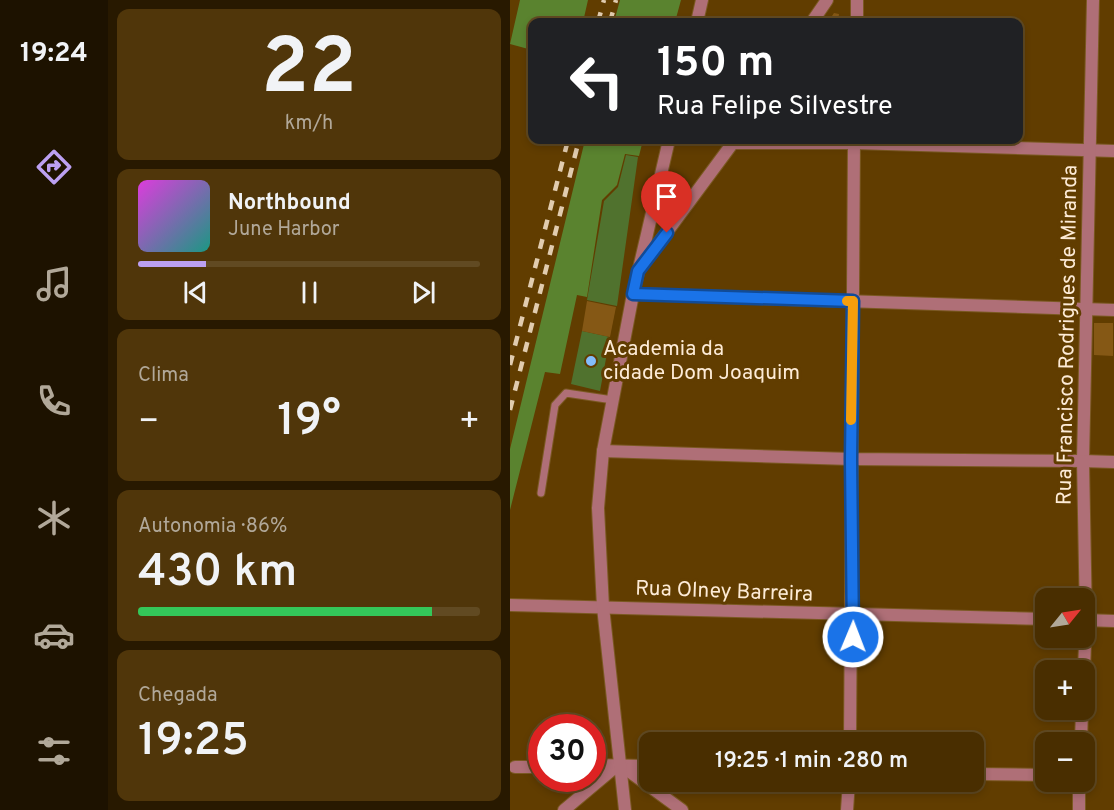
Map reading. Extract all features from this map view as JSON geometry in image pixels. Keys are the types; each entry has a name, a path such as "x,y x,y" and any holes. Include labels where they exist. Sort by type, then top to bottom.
{"street":[{"path":"698,18 702,0"},
{"path":"815,18 827,0"},
{"path":"856,18 857,0"},
{"name":"Rua Francisco Rodrigues de Miranda","path":"1085,588 1083,461 1094,0"},
{"path":"625,810 603,607 598,508 603,451 633,294 668,144"},
{"path":"638,271 732,144"},
{"path":"850,732 853,616 851,459 854,144"},
{"path":"925,144 1114,151"},
{"path":"633,294 1114,310"},
{"path":"603,451 851,459 1114,462"},
{"name":"Rua Olney Barreira","path":"510,605 1035,620"},
{"path":"1095,620 1114,621"},
{"path":"606,765 639,766"},
{"path":"564,810 619,765"},
{"path":"619,765 682,810"},
{"path":"515,768 528,768"},
{"path":"984,774 1035,775"},
{"path":"848,810 849,792"},
{"path":"1079,792 1079,810"}],"lane":[{"path":"541,493 555,405 566,393 613,400"}],"green space":[{"path":"520,0 588,0 584,18 528,18 528,49 510,44"},
{"path":"620,0 681,0 676,18 615,18"},
{"path":"584,144 642,144 639,156 625,154 617,185 602,200 587,297 577,295 560,374 545,372 510,510 510,449"},
{"path":"626,155 638,157 617,306 587,300 604,201 618,187"},
{"name":"Academia da cidade Dom Joaquim","path":"582,331 610,337 600,391 571,384"}],"building":[{"path":"834,13 839,14 838,18 831,18"},
{"path":"587,301 616,307 610,337 582,331"},
{"path":"1094,323 1113,323 1113,356 1094,355"}],"railway":[{"path":"599,18 604,0"},
{"path":"611,18 616,0"},
{"path":"510,365 567,144"},
{"path":"510,410 578,144"}],"slow traffic":[{"path":"847,301 853,301 851,420"}],"place":[{"name":"Academia da cidade Dom Joaquim","path":"591,361"}],"route":[{"path":"667,233 638,271 633,294 853,301 851,459 853,637"}]}
